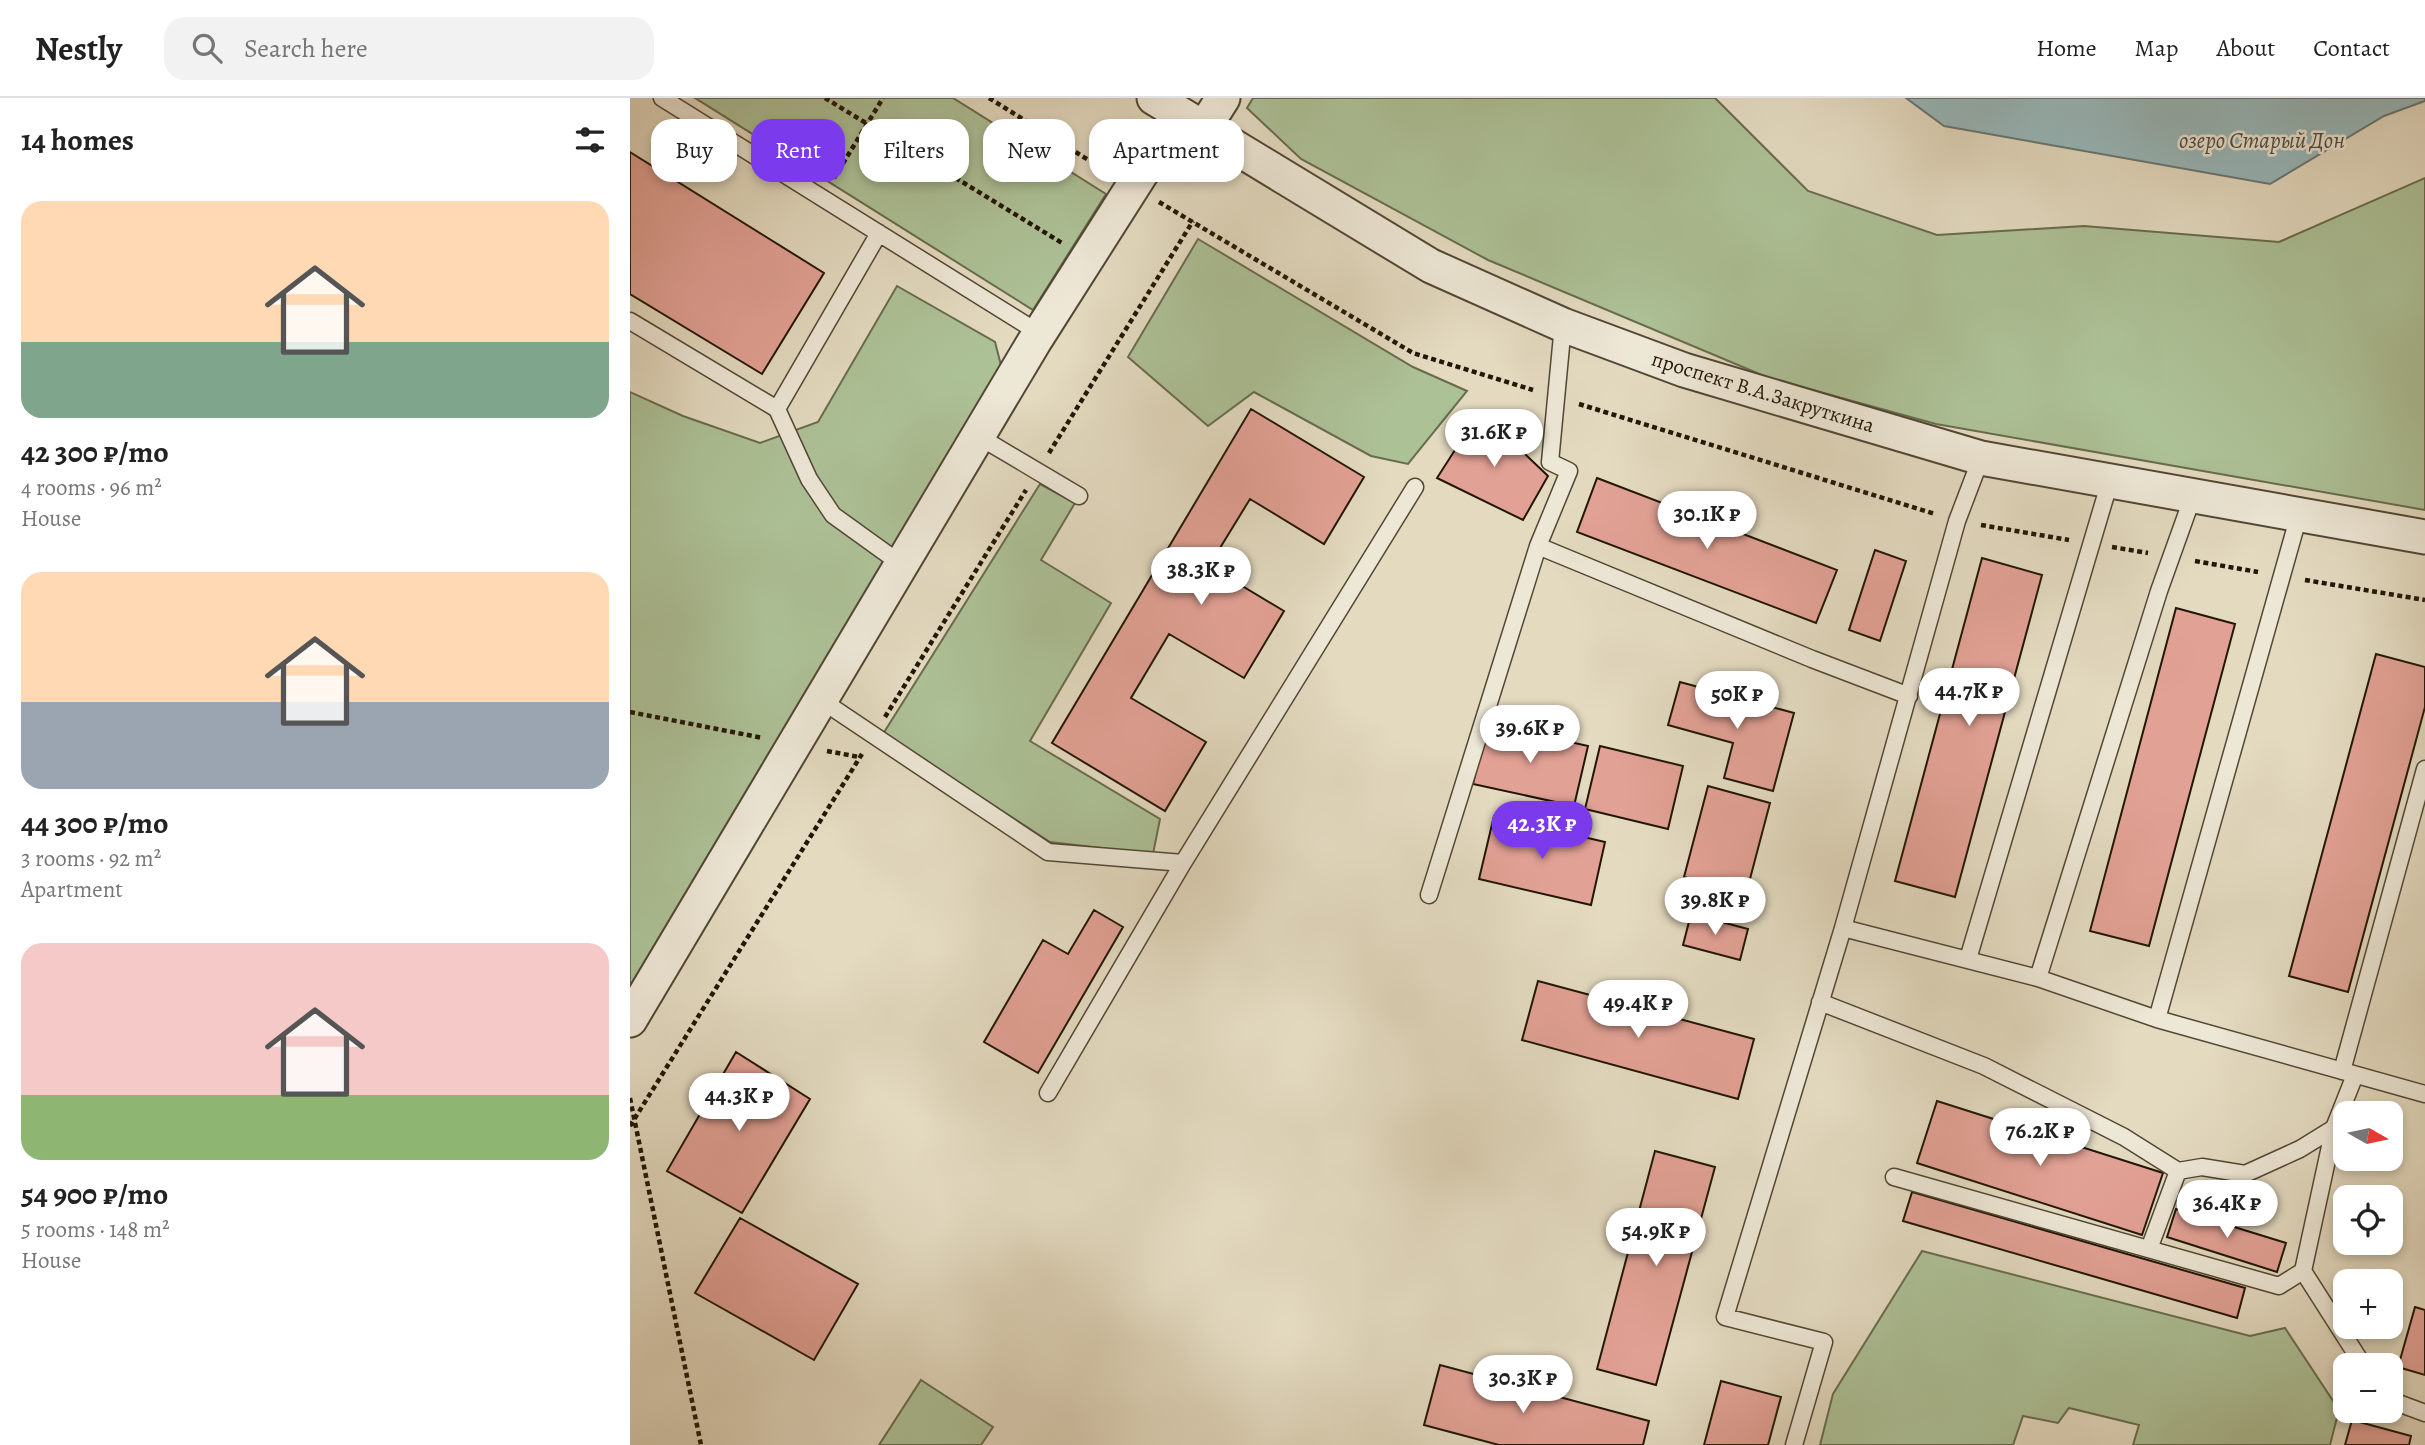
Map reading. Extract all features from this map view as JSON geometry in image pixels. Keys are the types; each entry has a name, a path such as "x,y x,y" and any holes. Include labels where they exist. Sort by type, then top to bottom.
{"street":[{"path":"630,1020 901,564 1131,187 1179,113 1223,98"},
{"name":"проспект В.А.Закруткина","path":"1179,113 1431,266 1563,325 1684,370 1981,458 2425,537"}],"lane":[{"path":"662,98 1040,333"},
{"path":"777,409 879,233"},
{"path":"630,321 777,409 808,479 833,515 901,564"},
{"path":"1429,895 1538,546 1569,471 1550,462 1563,325"},
{"path":"978,436 1079,496"},
{"path":"1794,1445 1824,1342 1725,1317 1843,928 1957,521 1981,458"},
{"path":"1968,959 2110,481"},
{"path":"1048,1093 1183,863 1415,487"},
{"path":"2038,978 2193,496"},
{"path":"2157,1019 2299,515"},
{"path":"1538,546 1909,696"},
{"path":"821,700 1048,852 1183,863"},
{"path":"2341,1101 2425,769"},
{"path":"1843,928 2038,978 2157,1019 2425,1094"},
{"path":"1820,1002 1984,1066 2124,1137 2178,1171 2202,1167 2245,1174 2300,1149 2333,1129"},
{"path":"2333,1133 2303,1271 2355,1353"},
{"path":"2148,1249 2178,1171"},
{"path":"1894,1177 2278,1286 2303,1271"},
{"path":"2403,1405 2425,1413"}],"path":[{"path":"825,98 859,119"},
{"path":"870,119 883,98"},
{"path":"989,98 1131,187 1193,221 1413,353 1957,521 2425,600"},
{"path":"822,197 859,137"},
{"path":"961,182 1086,259"},
{"path":"630,1126 1193,221"},
{"path":"630,712 860,757"},
{"path":"630,1098 701,1445"}],"green space":[{"path":"695,98 953,98 986,119 983,119 983,182 1075,182 1075,175 1106,194 1033,310 829,182 845,182 845,119 751,119 751,133 737,124 737,119 728,119"},
{"path":"1253,98 1715,98 1808,191 1937,235 2084,226 2279,242 2425,178 2425,510 1936,424 1769,378 1488,260 1301,159 1247,108"},
{"path":"1198,239 1413,367 1467,391 1408,464 1371,456 1254,392 1208,426 1128,357"},
{"path":"897,286 995,342 1002,369 630,988 630,392 683,416 760,443 818,422"},
{"path":"1040,484 1075,503 1041,560 1111,603 1030,741 1160,819 1153,854 1050,842 883,734"},
{"path":"1922,1251 2250,1336 2285,1328 2333,1401 2333,1423 2336,1423 2330,1445 2133,1445 2139,1425 2069,1408 2058,1423 2023,1416 2013,1445 1820,1445 1833,1394"},
{"path":"921,1380 993,1427 981,1445 879,1445"}],"water":[{"name":"озеро Старый Дон","path":"1906,98 2425,98 2425,101 2384,116 2270,184 1944,126"}],"building":[{"path":"630,152 651,165 651,182 678,182 824,273 762,374 630,294"},
{"path":"1251,409 1364,477 1324,544 1250,499 1209,566 1284,611 1244,678 1169,634 1131,698 1206,742 1165,811 1052,743"},
{"path":"1480,411 1548,476 1523,520 1437,478"},
{"path":"1597,478 1837,570 1816,623 1577,532"},
{"path":"1875,550 1906,561 1880,641 1849,630"},
{"path":"1982,558 2042,575 1955,897 1895,881"},
{"path":"2176,608 2235,624 2149,946 2090,931"},
{"path":"2376,654 2425,667 2425,707 2348,992 2289,976"},
{"path":"1680,682 1794,713 1773,791 1724,778 1733,743 1668,725"},
{"path":"1487,723 1588,746 1574,806 1473,784"},
{"path":"1600,746 1683,766 1668,829 1585,809"},
{"path":"1708,786 1770,803 1746,894 1684,877"},
{"path":"1494,816 1605,842 1591,905 1479,879"},
{"path":"1094,910 1123,927 1038,1073 984,1042 1043,940 1068,954"},
{"path":"1691,914 1748,929 1740,960 1683,945"},
{"path":"1538,981 1754,1039 1738,1099 1522,1040"},
{"path":"736,1052 810,1099 742,1213 667,1171"},
{"path":"1937,1101 2163,1173 2142,1235 1917,1163"},
{"path":"1655,1151 1715,1167 1656,1385 1597,1369"},
{"path":"1912,1192 2245,1288 2237,1318 1903,1221"},
{"path":"2176,1209 2286,1243 2277,1272 2167,1237"},
{"path":"740,1218 858,1284 814,1360 695,1293"},
{"path":"2415,1307 2425,1310 2425,1375 2403,1368 2402,1353"},
{"path":"1440,1365 1649,1421 1643,1445 1499,1445 1424,1425"},
{"path":"1721,1381 1781,1397 1768,1445 1704,1445"},
{"path":"2351,1423 2363,1423 2411,1436 2409,1445 2345,1445"}]}
